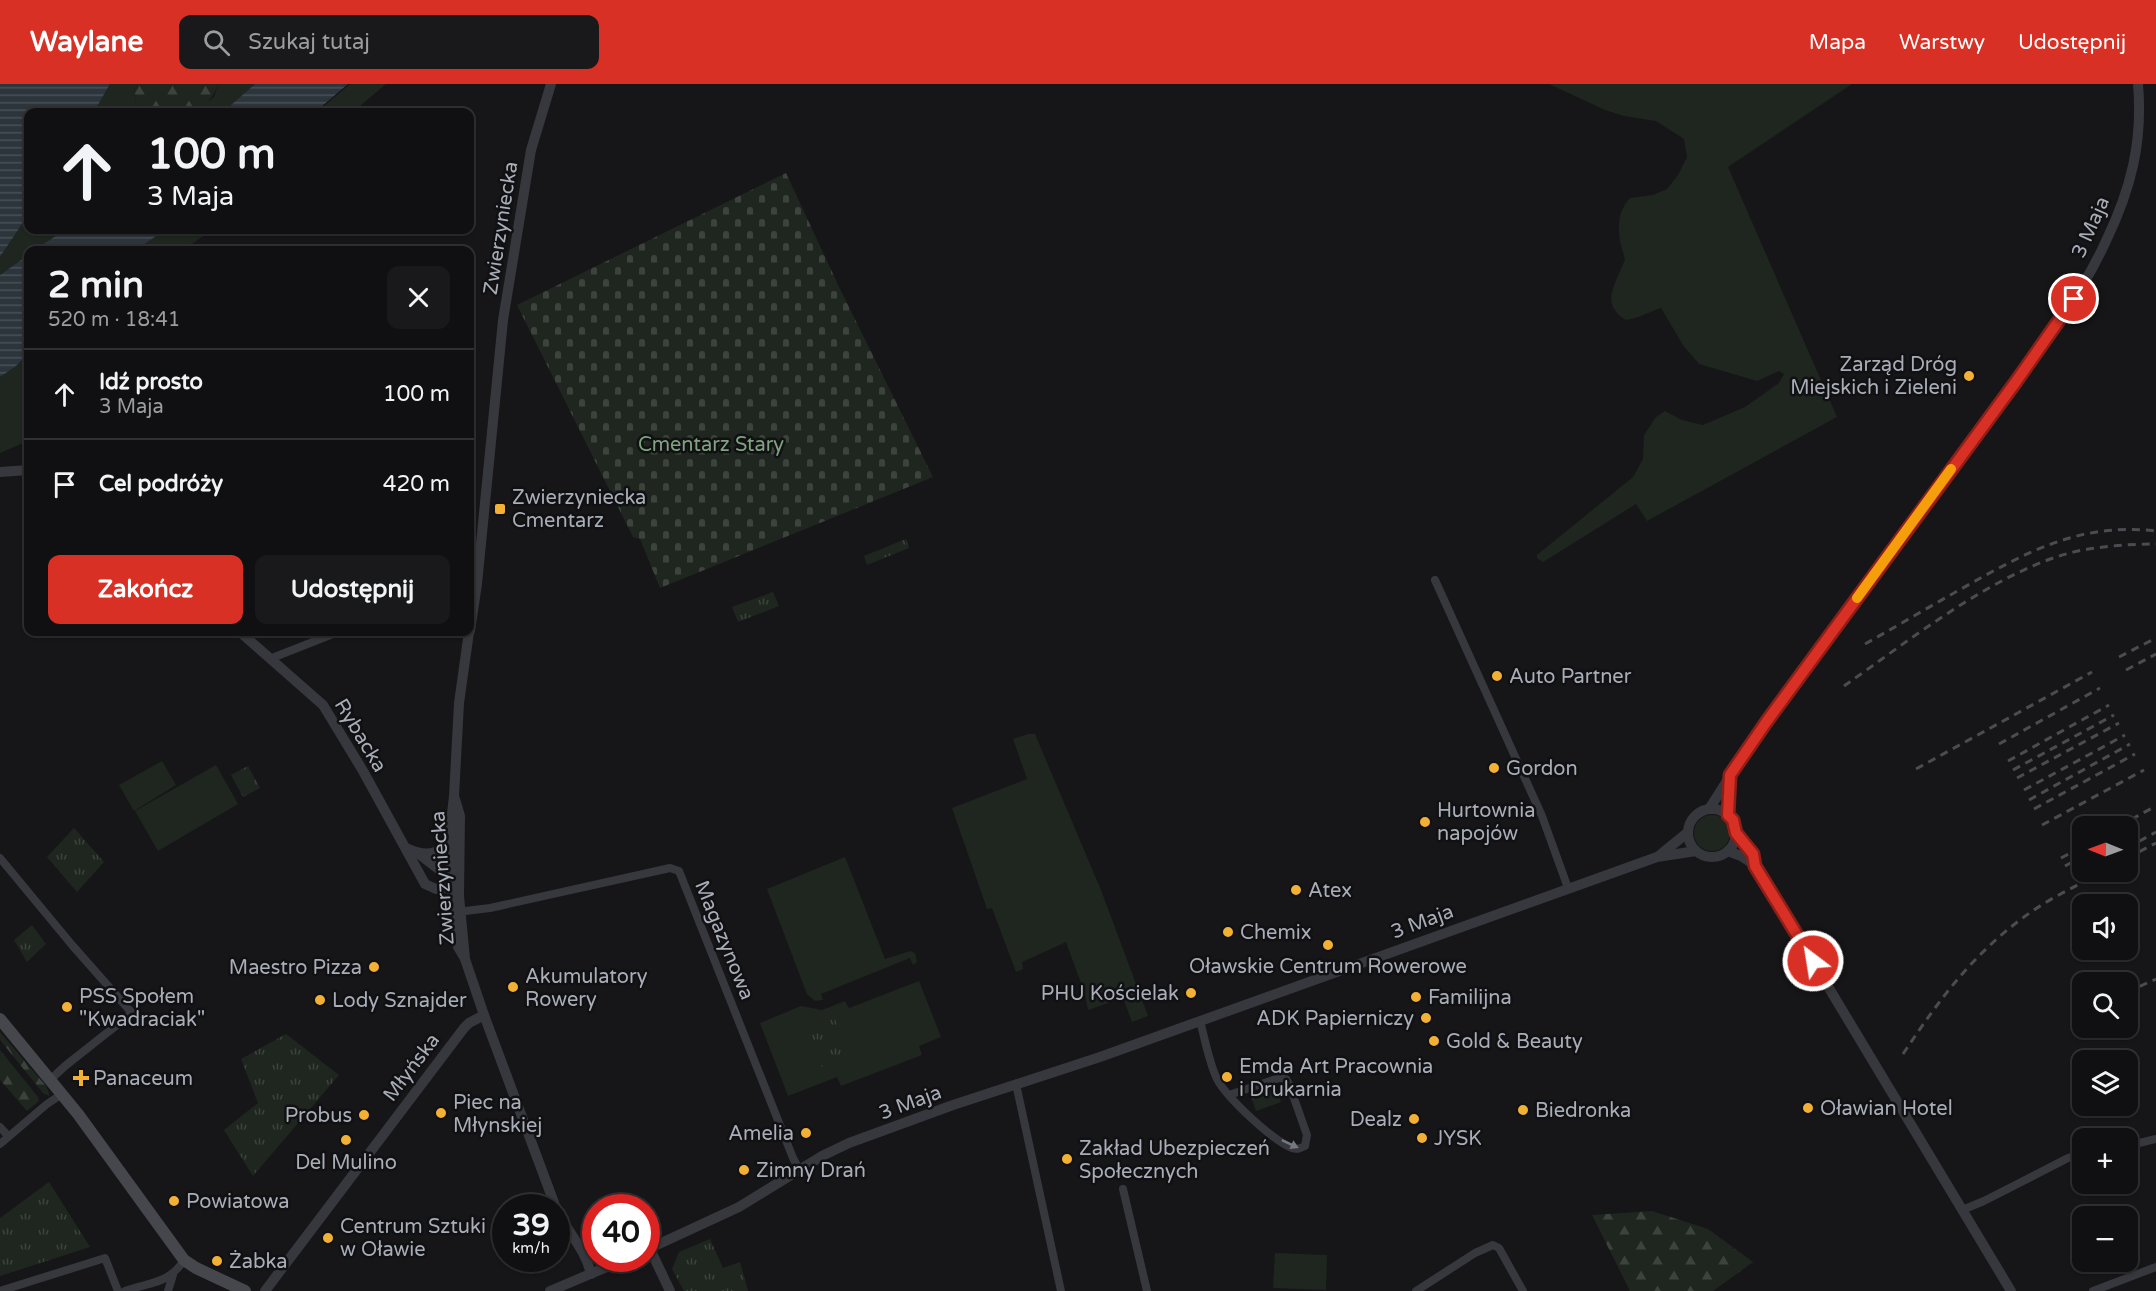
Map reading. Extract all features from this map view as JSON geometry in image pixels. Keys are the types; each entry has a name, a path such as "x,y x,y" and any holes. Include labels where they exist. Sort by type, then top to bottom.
{"main road":[{"path":"0,1019 62,1094 184,1260 206,1274 245,1291"}],"street":[{"name":"Zwierzyniecka","path":"474,574 502,320 531,150 551,84"},
{"name":"3 Maja","path":"1709,809 1762,727 2015,383 2090,273 2106,241 2135,161 2139,137 2138,84"},
{"path":"0,472 24,470"},
{"path":"1435,580 1542,816 1568,888"},
{"name":"Rybacka","path":"245,636 315,697 332,717 425,884 436,888 453,884"},
{"path":"272,658 328,636"},
{"name":"Zwierzyniecka","path":"468,636 459,704 454,796 450,816 456,912 465,959 551,1194"},
{"path":"1728,815 1730,775"},
{"name":"Zwierzyniecka","path":"453,884 460,816 454,796"},
{"path":"1709,809 1722,811 1728,815 1733,820 1736,833 1735,840 1728,851 1720,856 1712,857 1703,856 1696,851 1688,840 1687,833 1695,815 1709,809"},
{"name":"3 Maja","path":"1658,857 1687,833"},
{"path":"1736,833 1753,854 1755,866 2011,1291"},
{"path":"406,848 426,854 440,850 450,838"},
{"name":"3 Maja","path":"660,1244 738,1207 822,1156 849,1143 1200,1021 1568,888 1658,857 1696,851"},
{"path":"1728,851 1741,856 1755,866"},
{"path":"418,853 453,884"},
{"path":"0,858 132,1013 50,1080"},
{"name":"Magazynowa","path":"456,912 668,868 679,871 800,1171"},
{"name":"Młyńska","path":"265,1291 464,1028 484,1015"},
{"path":"1200,1021 1217,1079 1229,1095 1254,1120 1290,1147 1298,1149 1305,1146 1308,1135 1286,1080 1277,1078 1229,1095"},
{"path":"1016,1084 1061,1291"},
{"path":"0,1144 46,1104 62,1094"},
{"path":"0,1127 8,1136"},
{"path":"2138,1143 2156,1139"},
{"path":"1962,1210 2072,1157"},
{"path":"1123,1189 1147,1291"},
{"name":"Zwierzyniecka","path":"570,1233 588,1260 591,1274"},
{"path":"1416,1291 1475,1253 1493,1245 1499,1248 1523,1291"},
{"path":"0,1291 105,1258 118,1291"},
{"path":"168,1291 172,1275 184,1260"},
{"path":"2093,1291 2156,1267"},
{"path":"550,1291 596,1272"},
{"path":"660,1272 670,1291"},
{"path":"125,1291 172,1275"}],"green space":[{"path":"110,84 134,84 137,108 96,108"},
{"path":"134,84 218,84 212,96 199,108 137,108"},
{"path":"218,84 255,84 228,108 199,108 214,97"},
{"path":"350,84 386,84 358,108 322,108"},
{"path":"1549,84 1852,84 1728,167 1837,417 1647,521 1636,504 1543,562 1537,558 1537,555 1633,477 1643,459 1644,435 1656,417 1665,411 1682,420 1703,425 1745,407 1779,383 1784,374 1779,371 1757,381 1699,364 1683,345 1661,308 1626,320 1613,307 1611,300 1614,284 1625,259 1619,235 1621,212 1630,198 1653,195 1667,189 1678,175 1687,157 1684,139 1656,121 1624,116 1605,110"},
{"name":"Cmentarz Stary","path":"786,173 841,291 933,477 660,588 640,539 633,537 517,305"},
{"path":"24,221 24,234 59,234 40,246 24,246 24,258 0,275 0,257"},
{"path":"159,234 206,234 189,246 142,246"},
{"path":"24,358 24,443 0,453 0,377"},
{"path":"906,539 909,548 867,565 864,556"},
{"path":"773,592 779,606 738,622 732,607"},
{"path":"1035,734 1101,890 1148,1016 1132,1022 1123,998 1088,1010 1085,994 1066,942 1022,962 1023,969 1016,972 992,908 987,909 952,808 1027,779 1013,739"},
{"path":"162,761 176,785 134,811 119,785"},
{"path":"216,765 238,804 158,851 135,811"},
{"path":"248,766 260,788 243,797 231,775"},
{"path":"1712,815 1725,820 1730,833 1725,846 1712,851 1699,846 1694,833 1699,820"},
{"path":"74,828 104,862 77,892 47,857"},
{"path":"845,857 885,959 910,951 915,953 917,962 913,965 910,958 821,994 823,1000 815,1001 807,994 767,889"},
{"path":"32,925 46,944 27,962 14,940"},
{"path":"919,981 941,1037 919,1046 922,1055 841,1086 837,1077 788,1096 760,1023 801,1006 822,1010 845,1001 849,1008"},
{"path":"834,1017 851,1058 823,1069 807,1028"},
{"path":"0,1032 46,1086 49,1096 43,1093 0,1040"},
{"path":"286,1034 339,1075 253,1176 224,1130 258,1103 241,1059"},
{"path":"0,1050 38,1097 39,1101 27,1111 0,1080"},
{"path":"1277,1089 1281,1102 1256,1111 1251,1096"},
{"path":"49,1182 90,1247 0,1276 0,1218"},
{"path":"1652,1211 1708,1229 1753,1262 1713,1291 1630,1291 1592,1215"},
{"path":"710,1239 723,1268 740,1262 748,1291 684,1291 672,1269 679,1252"},
{"path":"1275,1253 1327,1255 1326,1290 1273,1288"}],"shaded area":[{"path":"0,84 110,84 96,108 24,108 24,221 0,257"},
{"path":"255,84 348,84 320,108 228,108"},
{"path":"59,234 159,234 142,246 40,246"},
{"path":"24,258 24,358 0,377 0,275"}],"railway":[{"path":"1865,644 2008,563 2054,543 2102,531 2128,529 2156,531"},
{"path":"1844,686 1956,608 2018,573 2048,560 2078,551 2156,544"},
{"path":"2119,657 2156,638"},
{"path":"2126,670 2156,654"},
{"path":"1916,769 2092,672"},
{"path":"1999,744 2100,688"},
{"path":"2008,761 2109,705"},
{"path":"2013,770 2114,715"},
{"path":"2017,778 2119,723"},
{"path":"2024,790 2125,735"},
{"path":"2029,800 2130,744"},
{"path":"2034,809 2135,754"},
{"path":"2042,825 2144,770"},
{"path":"2138,816 2156,806"},
{"path":"2138,842 2156,832"},
{"path":"2138,852 2156,843"},
{"path":"2061,858 2072,852"},
{"path":"2065,866 2072,862"},
{"path":"1903,1054 1943,997 1988,947 2033,910 2083,882"},
{"path":"2138,987 2156,979"}],"slow traffic":[{"path":"1857,598 1951,469"}],"place":[{"name":"Zarząd Dróg Miejskich i Zieleni","path":"1969,376"},
{"name":"Zwierzyniecka Cmentarz","path":"500,509"},
{"name":"Auto Partner","path":"1497,676"},
{"name":"Gordon","path":"1494,768"},
{"name":"Hurtownia napojów","path":"1425,822"},
{"name":"Atex","path":"1296,890"},
{"name":"Chemix","path":"1228,932"},
{"name":"Oławskie Centrum Rowerowe","path":"1328,945"},
{"name":"Maestro Pizza","path":"374,967"},
{"name":"Akumulatory Rowery","path":"513,987"},
{"name":"PHU Kościelak","path":"1191,993"},
{"name":"Familijna","path":"1416,997"},
{"name":"Lody Sznajder","path":"320,1000"},
{"name":"PSS Społem \"Kwadraciak\"","path":"67,1007"},
{"name":"ADK Papierniczy","path":"1426,1018"},
{"name":"Gold & Beauty","path":"1434,1041"},
{"name":"Emda Art Pracownia i Drukarnia","path":"1227,1077"},
{"name":"Panaceum","path":"81,1078"},
{"name":"Oławian Hotel","path":"1808,1108"},
{"name":"Biedronka","path":"1523,1110"},
{"name":"Piec na Młynskiej","path":"441,1113"},
{"name":"Probus","path":"364,1115"},
{"name":"Dealz","path":"1414,1119"},
{"name":"Amelia","path":"806,1133"},
{"name":"JYSK","path":"1422,1138"},
{"name":"Del Mulino","path":"346,1140"},
{"name":"Zakład Ubezpieczeń Społecznych","path":"1067,1159"},
{"name":"Zimny Drań","path":"744,1170"},
{"name":"Powiatowa","path":"174,1201"},
{"name":"Centrum Sztuki w Oławie","path":"328,1238"},
{"name":"Żabka","path":"217,1261"}],"route":[{"path":"1813,961 1755,866 1753,854 1747,844 1736,833 1733,820 1728,815 1730,775 1755,737 2074,299"}]}
